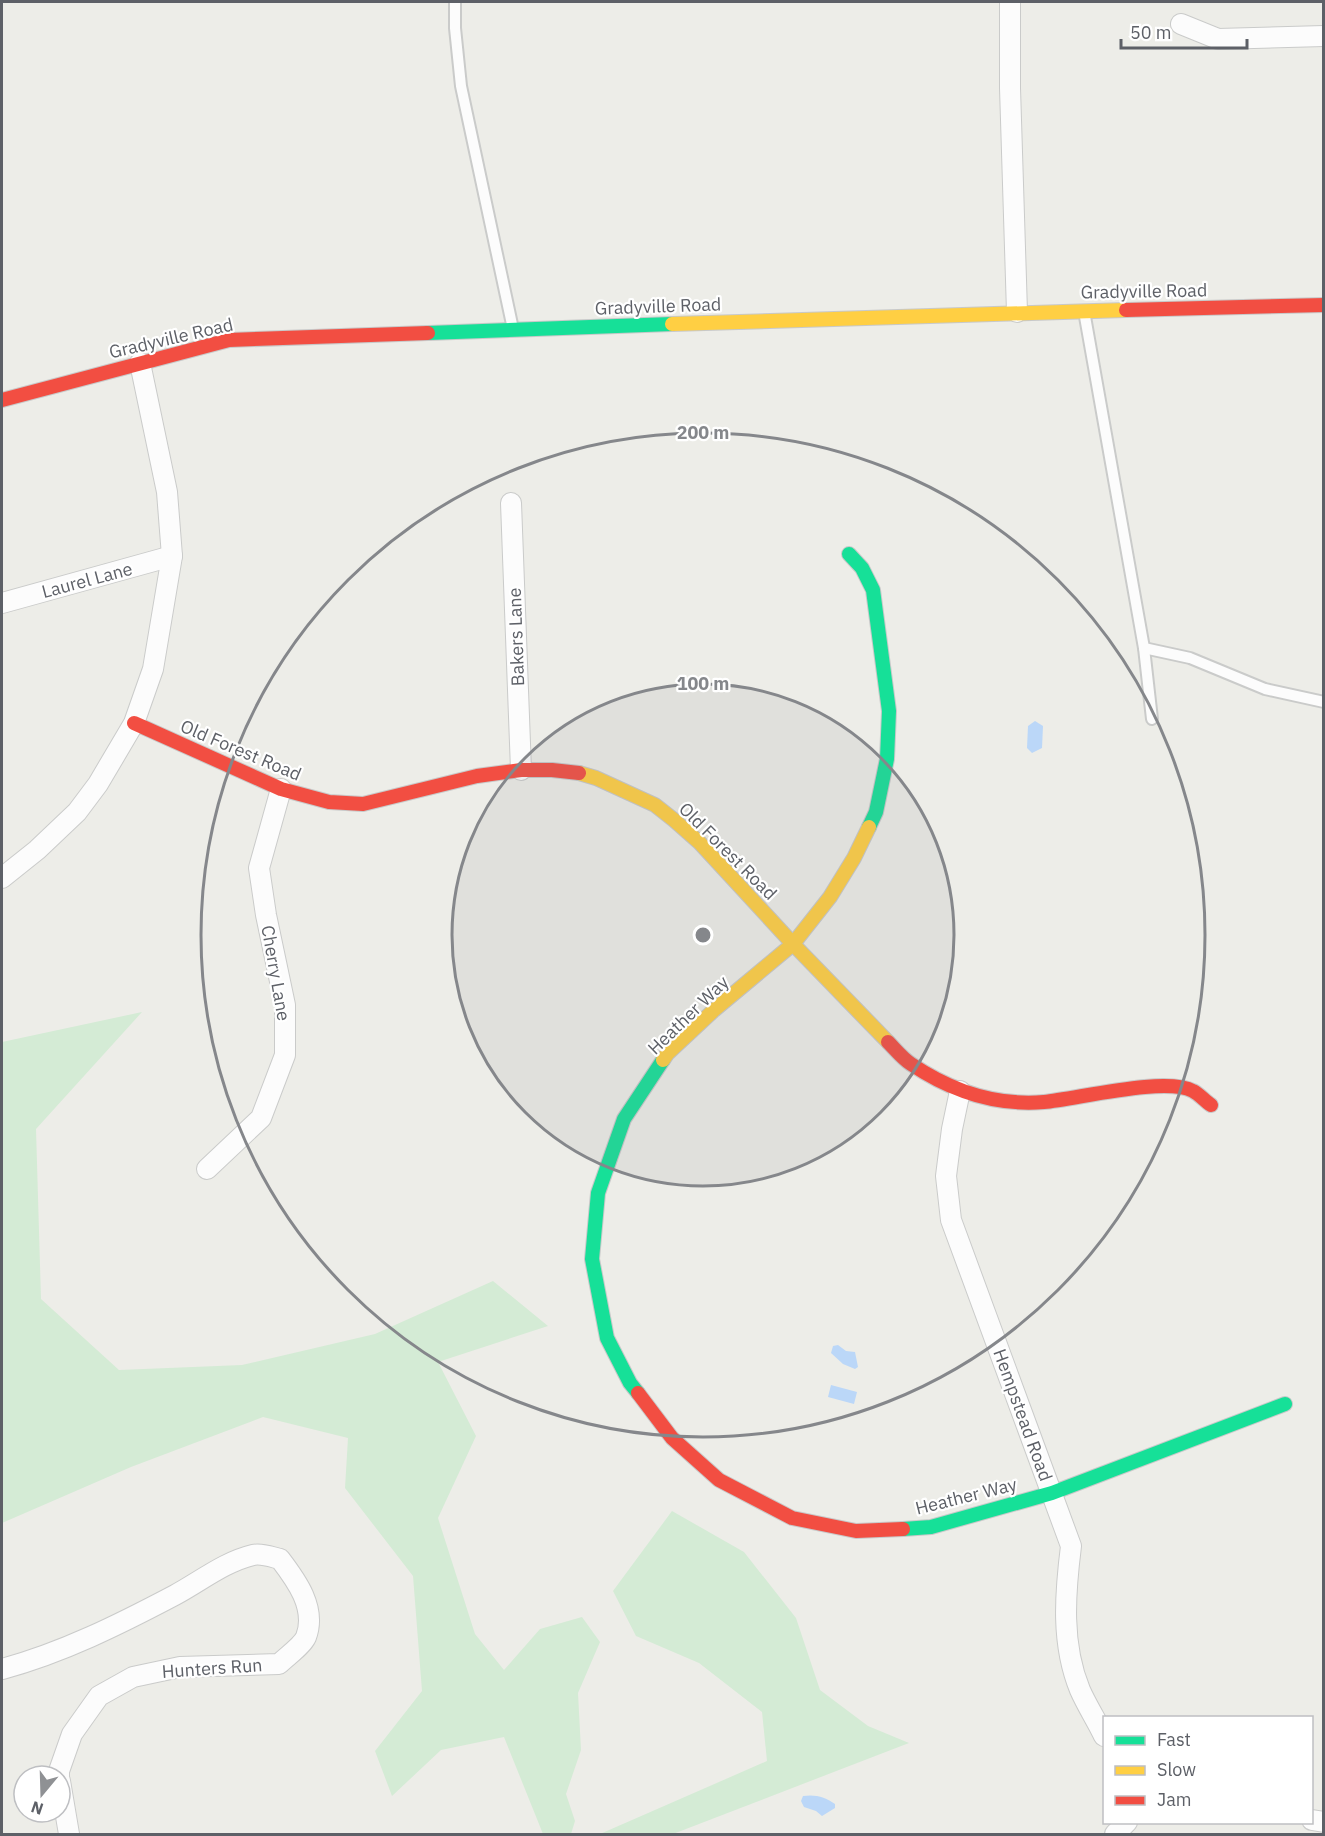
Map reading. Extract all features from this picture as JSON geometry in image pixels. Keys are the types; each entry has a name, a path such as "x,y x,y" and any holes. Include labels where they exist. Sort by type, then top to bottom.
{"street":[{"path":"1010,2 1010,88 1017,312"},
{"path":"1181,24 1218,39 1323,36"},
{"name":"Gradyville Road","path":"2,400 229,340 1017,312 1323,305"},
{"path":"2,878 37,850 76,812 99,784 134,723 153,669 172,556 167,492 140,363"},
{"name":"Bakers Lane","path":"511,503 521,770"},
{"name":"Heather Way","path":"849,554 862,568 873,590 889,711 887,759 876,812 854,858 830,897 793,944 714,1010 667,1054 624,1119 598,1193 592,1259 607,1338 630,1383 672,1438 719,1480 792,1518 856,1531 931,1527 1052,1493 1285,1404"},
{"name":"Laurel Lane","path":"2,603 172,556"},
{"name":"Old Forest Road","path":"134,723 281,789 329,802 363,804 477,776 521,770 577,773 616,786 655,805 700,843 793,944 909,1063 960,1091 1001,1102 1044,1102 1105,1092 1168,1086 1192,1090 1211,1105"},
{"name":"Cherry Lane","path":"207,1169 261,1118 285,1055 285,1005 259,868 281,789"},
{"name":"Hempstead Road","path":"960,1091 946,1176 951,1220 1071,1546 1065,1591 1067,1642 1080,1689 1103,1734"},
{"name":"Hunters Run","path":"2,1669 27,1662 104,1631 178,1593 219,1568 255,1554 280,1558 298,1582 309,1614 306,1638 279,1664 180,1667 133,1677 99,1696 72,1734 61,1764"}],"lane":[{"path":"455,2 455,28 461,86 513,329"},
{"path":"1084,310 1144,648 1152,719"},
{"path":"1144,648 1190,658 1265,689 1323,702"}],"green space":[{"path":"142,1012 36,1129 41,1299 119,1370 242,1365 375,1334 493,1281 548,1326 438,1362 476,1436 438,1518 475,1634 504,1670 540,1629 582,1617 600,1642 578,1693 581,1750 566,1794 575,1821 571,1834 543,1834 504,1737 441,1750 392,1796 375,1751 422,1691 413,1576 345,1488 348,1438 263,1417 131,1467 2,1523 2,1042"},
{"path":"672,1511 744,1552 796,1618 820,1690 868,1726 909,1743 673,1834 600,1834 767,1761 762,1712 699,1663 636,1636 613,1591"}],"water":[{"path":"1035,721 1043,726 1042,748 1032,753 1027,748 1028,726"},
{"path":"838,1345 846,1351 855,1352 858,1367 855,1369 843,1364 831,1353 833,1346"},
{"path":"831,1385 857,1392 854,1404 828,1397"},
{"path":"812,1795 824,1798 835,1804 835,1808 822,1816 804,1807 801,1801 803,1796"}],"traffic: fast":[{"path":"428,333 672,324"},
{"path":"849,554 862,568 873,590 889,711 887,759 876,812 869,827"},
{"path":"638,1393 630,1383 607,1338 592,1259 598,1193 624,1119 663,1060"},
{"path":"903,1529 931,1527 1052,1493 1285,1404"}],"traffic: slow":[{"path":"672,324 1126,310"},
{"path":"579,773 596,778 655,805 674,820 700,843 888,1042"},
{"path":"663,1060 714,1010 793,944 830,897 854,858 869,827"}],"traffic: jam":[{"path":"1126,310 1324,305"},
{"path":"2,400 229,340 428,333"},
{"path":"134,723 281,789 329,802 363,804 477,776 521,770 579,773"},
{"path":"888,1042 908,1062 926,1074 958,1089 991,1099 1008,1102 1044,1102 1163,1086 1180,1087 1193,1091 1211,1105"},
{"path":"638,1393 672,1438 719,1480 792,1518 856,1531 903,1529"}]}
